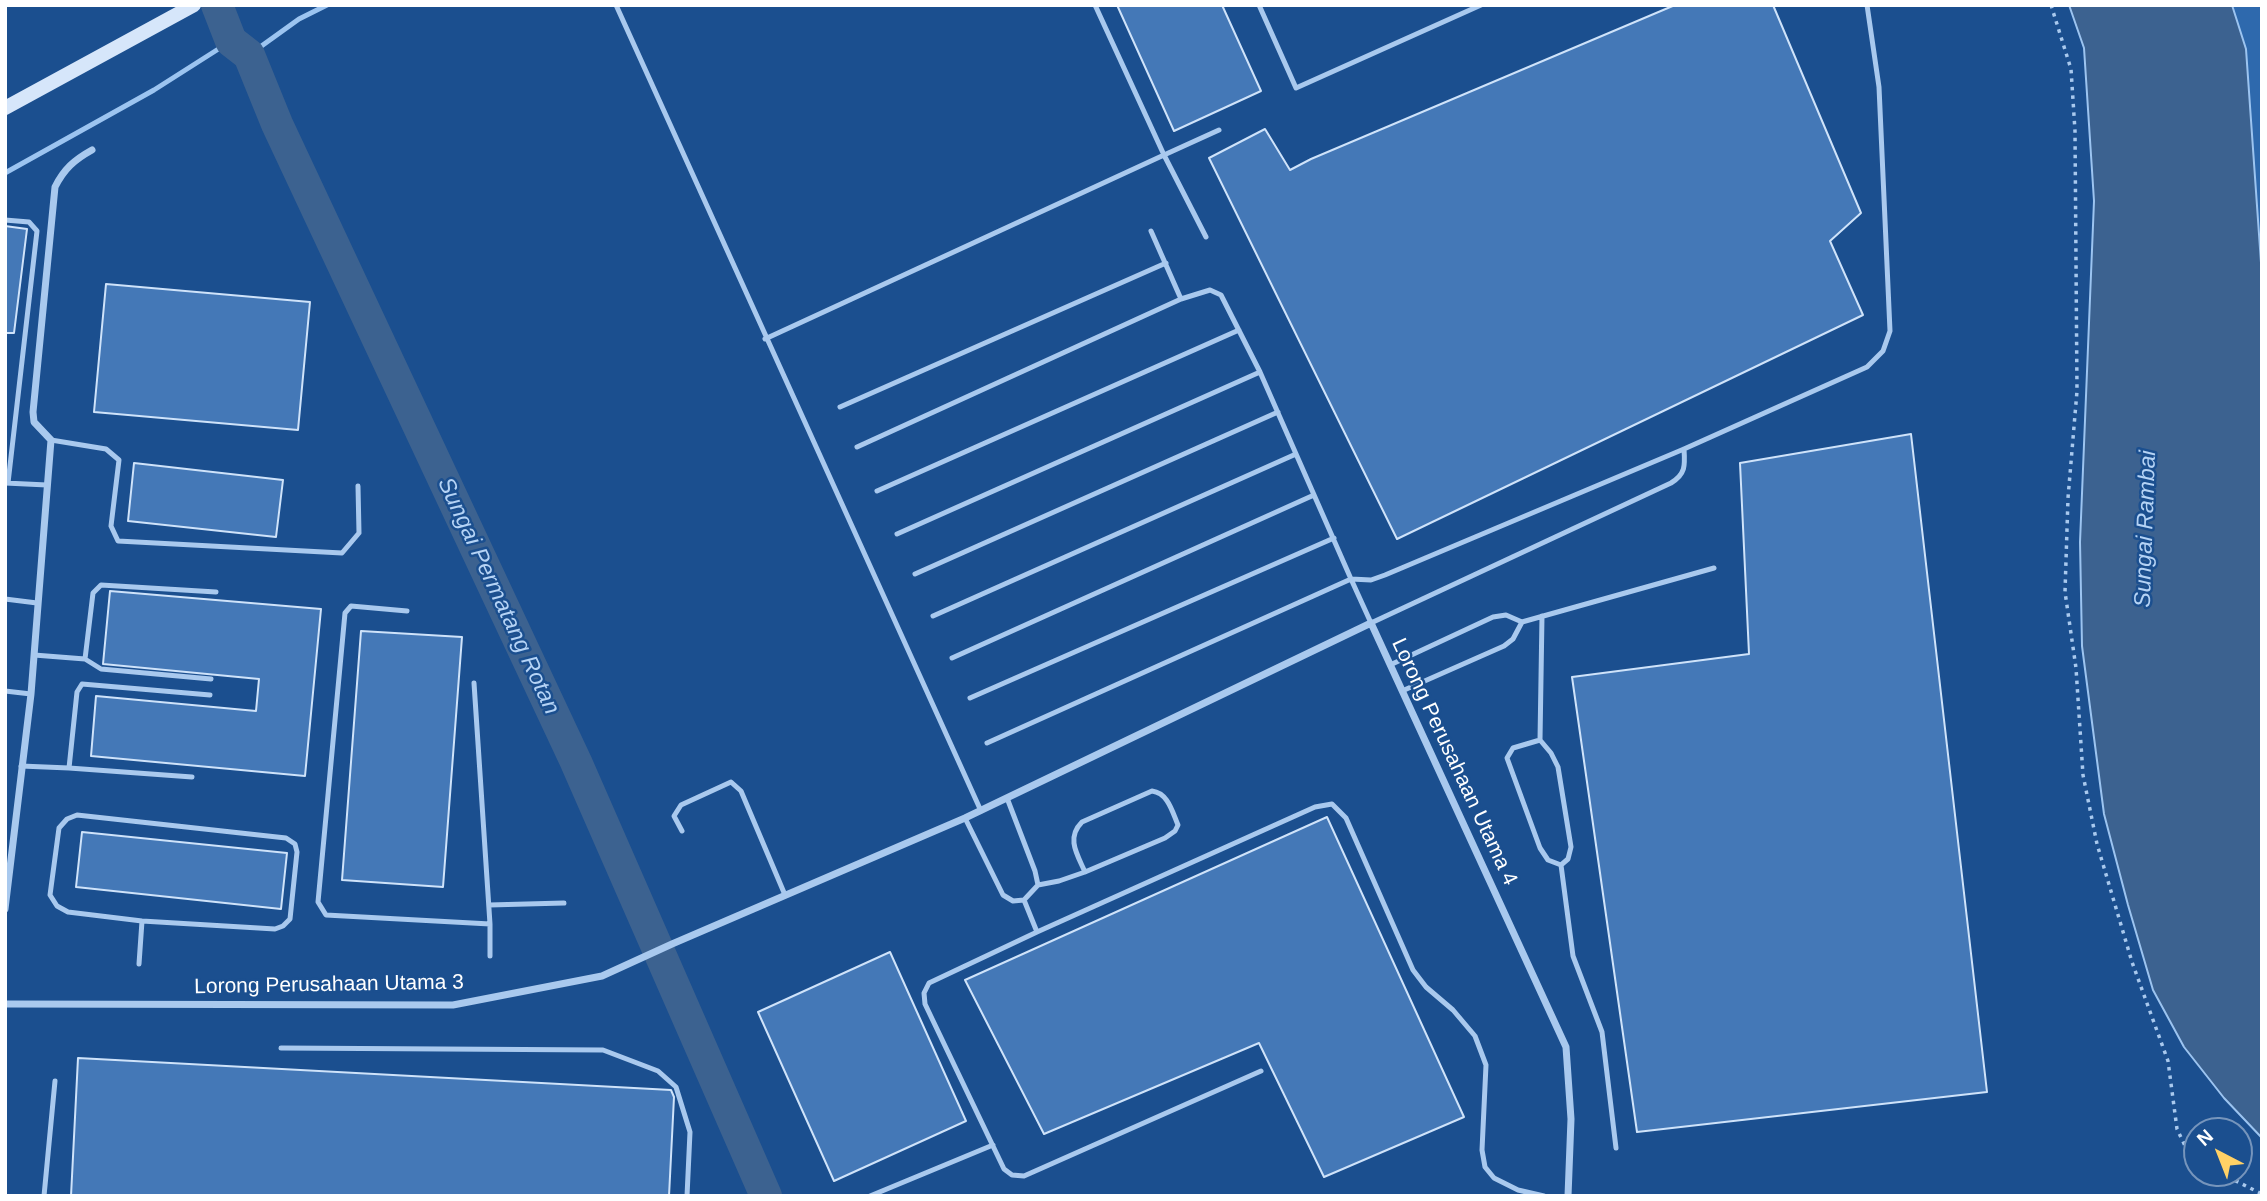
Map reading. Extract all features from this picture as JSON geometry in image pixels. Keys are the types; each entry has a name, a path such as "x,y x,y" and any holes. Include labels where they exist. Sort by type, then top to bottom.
{"street":[{"path":"5,108 187,8"},
{"path":"5,909 9,851 31,694 51,440 34,422 33,412 55,187 62,171 92,150"},
{"name":"Lorong Perusahaan Utama 4","path":"993,805 1371,622 1566,1047 1571,1119 1568,1196"},
{"name":"Lorong Perusahaan Utama 3","path":"5,1004 453,1005 602,976 993,805"}],"lane":[{"path":"616,5 981,811"},
{"path":"1096,5 1164,155 1206,237"},
{"path":"1259,5 1296,88 1481,5"},
{"path":"987,743 1351,579 1378,578 1684,449 1867,367 1883,351 1891,331 1880,87 1867,5"},
{"path":"765,339 1219,130"},
{"path":"5,220 29,222 37,231 7,483 47,485"},
{"path":"1151,231 1181,299"},
{"path":"840,407 1166,263"},
{"path":"857,447 1181,299 1210,290 1216,291 1221,295 1260,372 1371,622 1671,483 1680,478 1685,469 1684,449"},
{"path":"877,491 1239,330"},
{"path":"897,534 1260,372"},
{"path":"915,574 1278,412"},
{"path":"51,440 106,449 119,460 111,526 118,541 342,553 359,533 358,485"},
{"path":"933,616 1296,454"},
{"path":"953,658 1314,495"},
{"path":"970,698 1334,538"},
{"path":"1390,665 1493,617 1506,615 1522,622 1714,568"},
{"path":"85,659 93,593 102,585 216,592"},
{"path":"5,599 37,603"},
{"path":"408,611 351,606 345,613 318,902 326,915 490,924"},
{"path":"1542,616 1539,740 1551,753 1558,767 1571,847 1568,859 1561,865"},
{"path":"1402,691 1504,646 1513,639 1522,622"},
{"path":"34,655 85,659 101,668 211,679"},
{"path":"474,683 490,956"},
{"path":"69,768 77,692 82,684 210,695"},
{"path":"5,691 31,694"},
{"path":"1539,740 1513,748 1507,758 1540,848 1548,860 1561,865"},
{"path":"22,766 191,777"},
{"path":"682,831 674,816 681,805 731,782 741,791 785,895"},
{"path":"965,818 1003,895 1013,901 1024,900 1038,885 1085,872 1165,838 1175,831 1178,825 1166,798 1160,792 1152,791 1082,822 1076,828 1072,840 1085,872"},
{"path":"1007,798 1038,885"},
{"path":"1261,1071 1024,1176 1012,1175 1004,1169 925,1003 924,993 929,983 1037,932 1315,807 1332,804 1346,818 1413,970 1426,987 1453,1010 1475,1036 1486,1065 1482,1150 1485,1167 1494,1178 1518,1190 1544,1196"},
{"path":"77,815 286,838 295,844 297,852 290,919 284,926 275,929 142,921 68,912 57,906 50,895 59,828 67,819 77,815"},
{"path":"1561,865 1573,956 1602,1032 1616,1149"},
{"path":"1024,900 1037,932"},
{"path":"489,905 564,903"},
{"path":"139,964 142,921"},
{"path":"281,1048 603,1050 658,1071 677,1087 690,1132 687,1196"},
{"path":"44,1196 55,1082"},
{"path":"870,1196 993,1144"}],"path":[{"path":"2051,5 2071,69 2075,131 2077,391 2068,498 2065,592 2076,668 2083,775 2097,844 2132,962 2168,1061 2177,1129 2183,1142"}],"shaded area":[{"path":"2232,5 2262,5 2262,277 2246,49"}],"water":[{"name":"Sungai Rambai","path":"2069,5 2232,5 2246,49 2262,277 2262,1138 2253,1129 2253,1117 2242,1117 2184,1047 2153,990 2104,814 2082,646 2080,542 2094,201 2084,48"}],"building":[{"path":"1117,5 1222,5 1261,91 1174,131"},
{"path":"1675,5 1773,5 1861,213 1830,241 1863,315 1397,539 1209,158 1265,129 1290,170"},
{"path":"5,226 27,229 14,333 5,333"},
{"path":"106,284 310,302 298,430 94,412"},
{"path":"1911,434 1987,1092 1637,1132 1572,677 1749,654 1740,463"},
{"path":"134,463 283,480 276,537 128,521"},
{"path":"110,591 321,609 305,776 91,756 96,696 256,711 259,679 103,664"},
{"path":"361,631 462,637 443,887 342,880"},
{"path":"1327,817 1464,1117 1324,1177 1259,1043 1044,1134 965,980"},
{"path":"82,832 287,853 281,909 76,887"},
{"path":"890,952 966,1121 834,1181 758,1012"},
{"path":"78,1058 671,1090 674,1097 669,1196 71,1196"}],"waterway":[{"name":"Sungai Permatang Rotan","path":"217,5 231,41 249,55 277,124 576,762 766,1196"},
{"path":"249,55 299,19 327,5"},
{"path":"5,173 154,90 231,41"}]}
